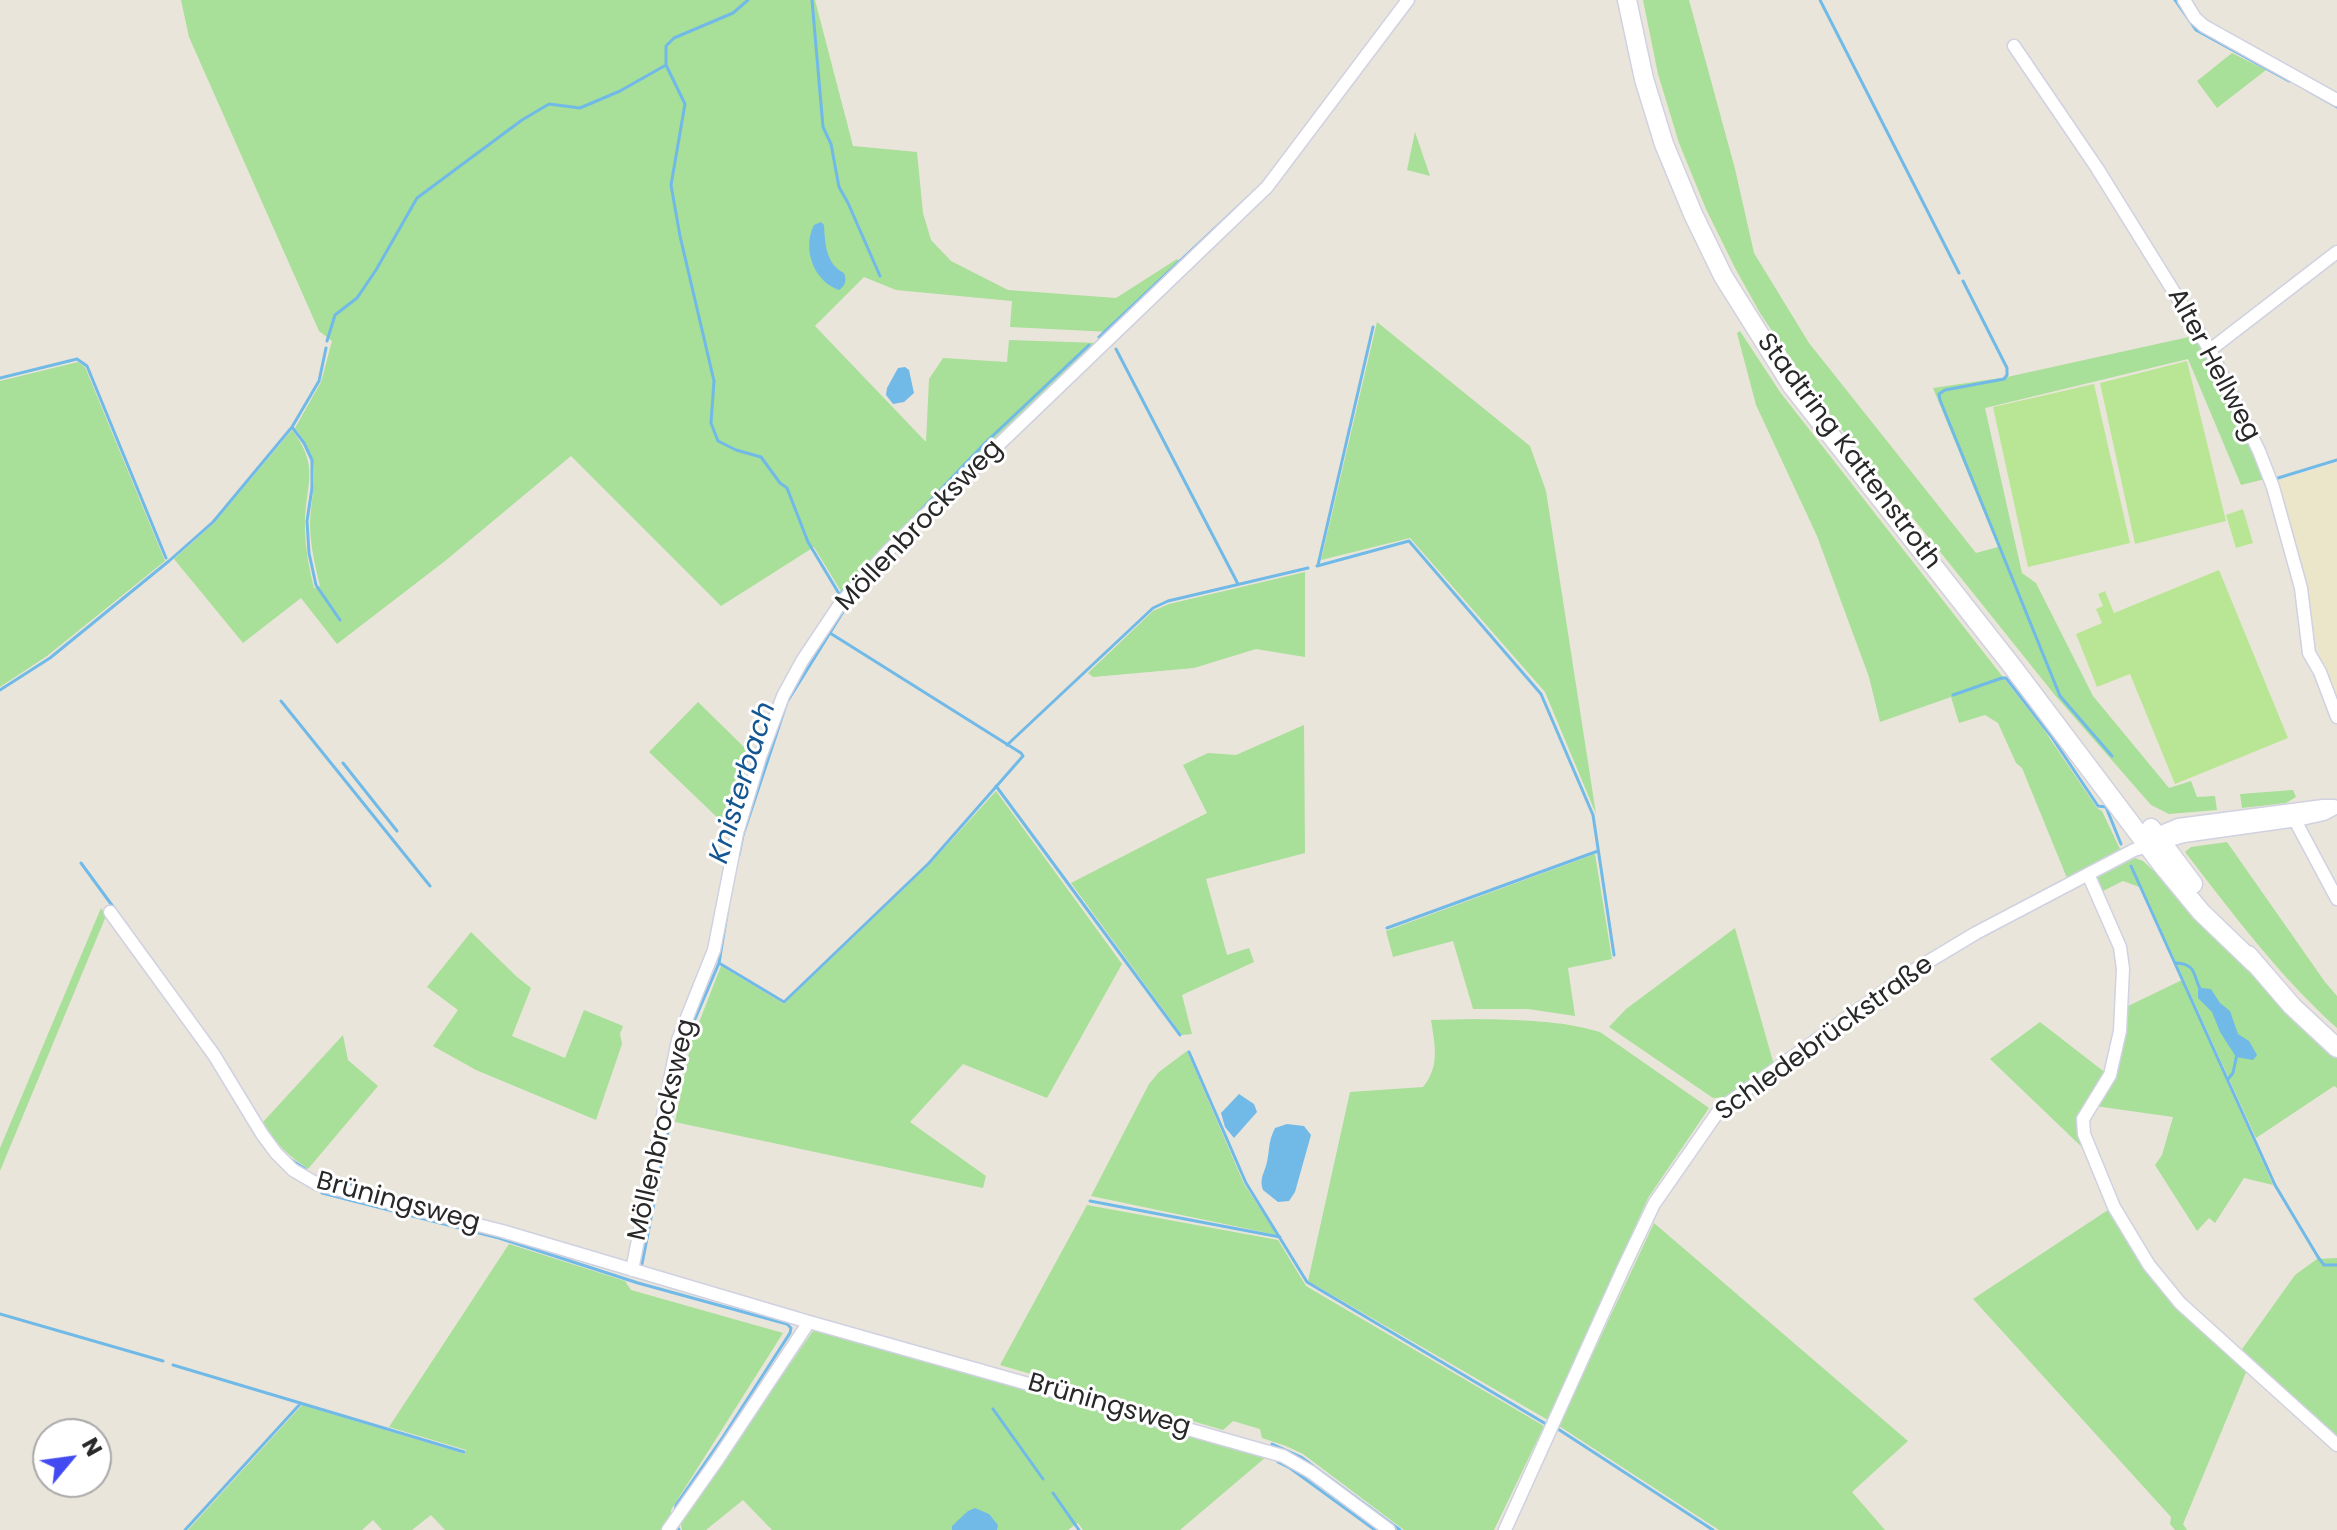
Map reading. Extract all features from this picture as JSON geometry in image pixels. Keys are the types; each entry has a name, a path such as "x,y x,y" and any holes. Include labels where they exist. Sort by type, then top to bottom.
{"main road":[{"name":"Stadtring Kattenstroth","path":"1627,0 1644,79 1664,144 1693,214 1736,297 1792,386 2012,666 2059,717 2149,842 2292,1006 2337,1048"}],"street":[{"name":"Möllenbrocksweg","path":"632,1270 678,1040 714,950 737,833 755,772 783,696 802,661 843,601 899,540 1267,187 1408,0"},
{"path":"2184,0 2204,26 2337,100"},
{"name":"Alter Hellweg","path":"2014,46 2097,168 2210,350 2259,451 2273,487 2301,588 2309,653 2320,672 2337,717"},
{"path":"2210,350 2337,252"},
{"name":"Schledebrückstraße","path":"1505,1530 1654,1204 1720,1109 1911,972 1976,933 2178,825 2296,815 2323,806 2337,807"},
{"path":"2296,815 2337,899"},
{"path":"2088,874 2120,947 2123,969 2120,1031 2110,1075 2083,1119 2084,1134 2114,1207 2149,1265 2180,1303 2337,1445"},
{"name":"Brüningsweg","path":"110,912 214,1055 276,1153 293,1170 317,1184 502,1231 809,1322 1283,1456 1311,1472 1389,1530"},
{"path":"668,1530 809,1322"}],"shaded area":[{"path":"2337,463 2337,698 2315,637 2305,587 2276,481"}],"green space":[{"path":"181,0 815,0 853,146 917,152 923,213 931,240 951,261 1008,290 1116,298 1177,259 1183,264 1111,332 1010,327 1012,301 896,290 864,277 815,326 926,442 929,379 943,358 1007,362 1009,340 1099,343 989,443 842,593 814,547 721,606 571,456 445,561 337,644 301,598 243,643 174,559 214,523 292,430 301,443 309,466 306,542 314,588 320,586 310,531 313,464 295,428 321,382 332,341 319,331 189,37"},
{"path":"1643,0 1689,0 1735,169 1754,253 1809,343 1976,553 1998,547 1933,388 2007,377 2198,335 2265,479 2241,485 2188,359 1985,408 2022,573 2036,583 2093,696 2169,788 2191,781 2197,797 2215,796 2217,810 2169,814 2151,805 2054,694 1820,402 1760,313 1706,209 1679,143 1658,74"},
{"path":"2232,53 2266,70 2217,108 2197,81"},
{"path":"1415,132 1430,176 1407,170"},
{"path":"1377,322 1530,446 1546,491 1596,814 1545,692 1410,538 1321,560"},
{"path":"1740,331 1780,392 2042,727 2102,811 2120,849 2067,878 2022,768 2016,763 1998,723 1985,715 1959,723 1951,697 1880,722 1869,677 1817,536 1756,405 1737,333"},
{"path":"2187,361 2226,521 2135,544 2100,383"},
{"path":"78,362 85,367 165,561 47,656 0,687 0,381"},
{"path":"2094,384 2130,543 2028,567 1993,407"},
{"path":"2243,509 2253,543 2236,548 2226,515"},
{"path":"2219,570 2288,738 2175,784 2130,674 2097,687 2076,634 2102,623 2096,609 2103,606 2098,594 2105,591 2114,613"},
{"path":"1305,572 1305,657 1256,649 1194,668 1093,677 1088,673 1153,611 1169,604"},
{"path":"698,702 745,748 749,757 730,826 724,824 649,752"},
{"path":"1304,725 1305,853 1206,879 1227,955 1249,948 1254,962 1182,995 1192,1034 1182,1035 1071,883 1207,813 1183,765 1208,753 1236,755"},
{"path":"2293,790 2296,797 2286,803 2242,808 2240,794"},
{"path":"996,791 1122,964 1047,1098 963,1064 910,1122 986,1176 983,1188 675,1122 691,1043 721,966 784,1004 930,864"},
{"path":"2227,842 2337,996 2337,1028 2276,966 2185,852 2191,847"},
{"path":"1595,854 1612,959 1568,968 1575,1016 1528,1009 1473,1009 1453,941 1393,957 1386,931"},
{"path":"2135,858 2158,871 2267,990 2337,1058 2337,1088 2334,1086 2256,1138 2142,888 2123,881 2101,892 2096,881 2098,877"},
{"path":"101,908 106,916 0,1171 0,1148"},
{"path":"1735,928 1774,1065 1726,1097 1713,1098 1609,1027 1626,1009"},
{"path":"471,932 531,988 512,1036 565,1058 584,1010 623,1026 620,1034 622,1044 596,1120 476,1070 433,1046 458,1010 427,987"},
{"path":"2182,980 2273,1185 2244,1178 2215,1223 2209,1218 2197,1231 2155,1165 2162,1155 2173,1117 2095,1106 2126,1007"},
{"path":"1431,1020 1554,1023 1600,1032 1709,1108 1648,1198 1548,1420 1308,1281 1350,1092 1423,1087 1434,1064"},
{"path":"2040,1022 2107,1074 2080,1119 2087,1152 1990,1059"},
{"path":"343,1035 348,1060 378,1086 308,1169 282,1148 263,1122"},
{"path":"1187,1051 1244,1184 1277,1235 1091,1196 1149,1084 1159,1072"},
{"path":"1087,1205 1278,1240 1306,1286 1544,1426 1494,1530 1404,1530 1303,1454 1262,1438 1260,1429 1233,1421 1223,1430 1000,1365"},
{"path":"2111,1208 2165,1295 2247,1370 2183,1524 2187,1530 2175,1530 2170,1524 2171,1517 1973,1299"},
{"path":"1654,1223 1908,1441 1852,1492 1885,1530 1719,1530 1559,1426"},
{"path":"509,1244 625,1281 631,1290 783,1333 671,1510 672,1519 663,1530 445,1530 431,1515 412,1530 382,1530 373,1520 362,1530 188,1530 302,1405 465,1454 466,1450 389,1427"},
{"path":"2337,1258 2337,1439 2240,1352 2295,1275 2317,1259"},
{"path":"813,1331 993,1376 1266,1457 1180,1530 1083,1530 1078,1523 1068,1530 772,1530 743,1500 706,1530 682,1530 680,1521"}],"water":[{"path":"821,222 830,259 845,276 845,283 839,290 822,279 812,263 811,234 814,225"},
{"path":"898,368 909,370 914,393 904,402 893,404 886,395 887,388"},
{"path":"2201,988 2211,989 2230,1011 2238,1034 2249,1041 2257,1055 2253,1060 2236,1057 2212,1012 2198,998"},
{"path":"1239,1094 1254,1104 1257,1112 1234,1138 1225,1127 1221,1113"},
{"path":"1287,1124 1304,1126 1311,1135 1295,1192 1289,1201 1278,1202 1263,1190 1262,1179 1275,1128"},
{"path":"975,1508 989,1514 998,1525 997,1530 952,1530 952,1526"}],"waterway":[{"name":"Knisterbach","path":"748,0 733,13 674,38 666,46 666,65 685,104 671,185 714,381 711,423 718,441 761,457 787,488 808,542 841,597"},
{"path":"812,0 823,127 831,144 839,187 880,276"},
{"path":"1820,0 1959,273"},
{"path":"2175,0 2196,30 2289,81"},
{"path":"327,341 335,315 357,298 417,198 522,120 549,104 580,108 620,91 666,65"},
{"path":"2307,90 2337,107"},
{"path":"1099,337 1247,198"},
{"path":"1963,281 2007,368 2007,375 2004,379 1945,390 1939,394 1940,400 2060,696 2112,756"},
{"path":"1318,565 1373,327"},
{"path":"904,528 985,443 1089,345"},
{"path":"0,690 50,658 213,522 292,427 319,381 326,348"},
{"path":"1116,349 1238,584"},
{"path":"0,378 77,359 87,366 166,558"},
{"path":"292,427 312,460 307,521 309,553 316,585 340,620"},
{"path":"2278,478 2337,460"},
{"path":"1317,566 1409,541 1541,694 1593,815 1614,955"},
{"path":"1007,745 1153,608 1168,601 1308,568"},
{"path":"840,594 852,582"},
{"name":"Knisterbach","path":"739,855 787,702 846,607 844,604"},
{"path":"719,963 784,1002 929,863 1023,756 830,633"},
{"path":"1953,695 2006,678 2051,736 2098,806 2106,807 2121,844"},
{"path":"281,701 430,886"},
{"path":"343,763 397,831"},
{"path":"996,786 1180,1035"},
{"path":"1387,928 1598,851"},
{"path":"81,863 114,908"},
{"path":"2131,866 2275,1185 2324,1265 2337,1265"},
{"name":"Knisterbach","path":"642,1264 686,1040 719,963 727,914"},
{"path":"2176,963 2191,968 2200,989"},
{"path":"1189,1052 1246,1183 1307,1282 1546,1424"},
{"path":"2228,1079 2233,1073 2237,1054"},
{"path":"287,1157 305,1169"},
{"path":"319,1175 370,1189"},
{"name":"Knisterbach","path":"322,1193 499,1238 638,1283 787,1324 791,1328 790,1333 676,1505 675,1511"},
{"path":"1090,1201 1280,1237"},
{"path":"0,1314 163,1361"},
{"path":"173,1365 464,1452"},
{"path":"185,1530 301,1403"},
{"path":"993,1409 1043,1479"},
{"path":"1558,1429 1713,1530"},
{"path":"1272,1444 1301,1457 1400,1530"},
{"path":"1278,1462 1375,1530"},
{"path":"1053,1493 1079,1530"}]}
